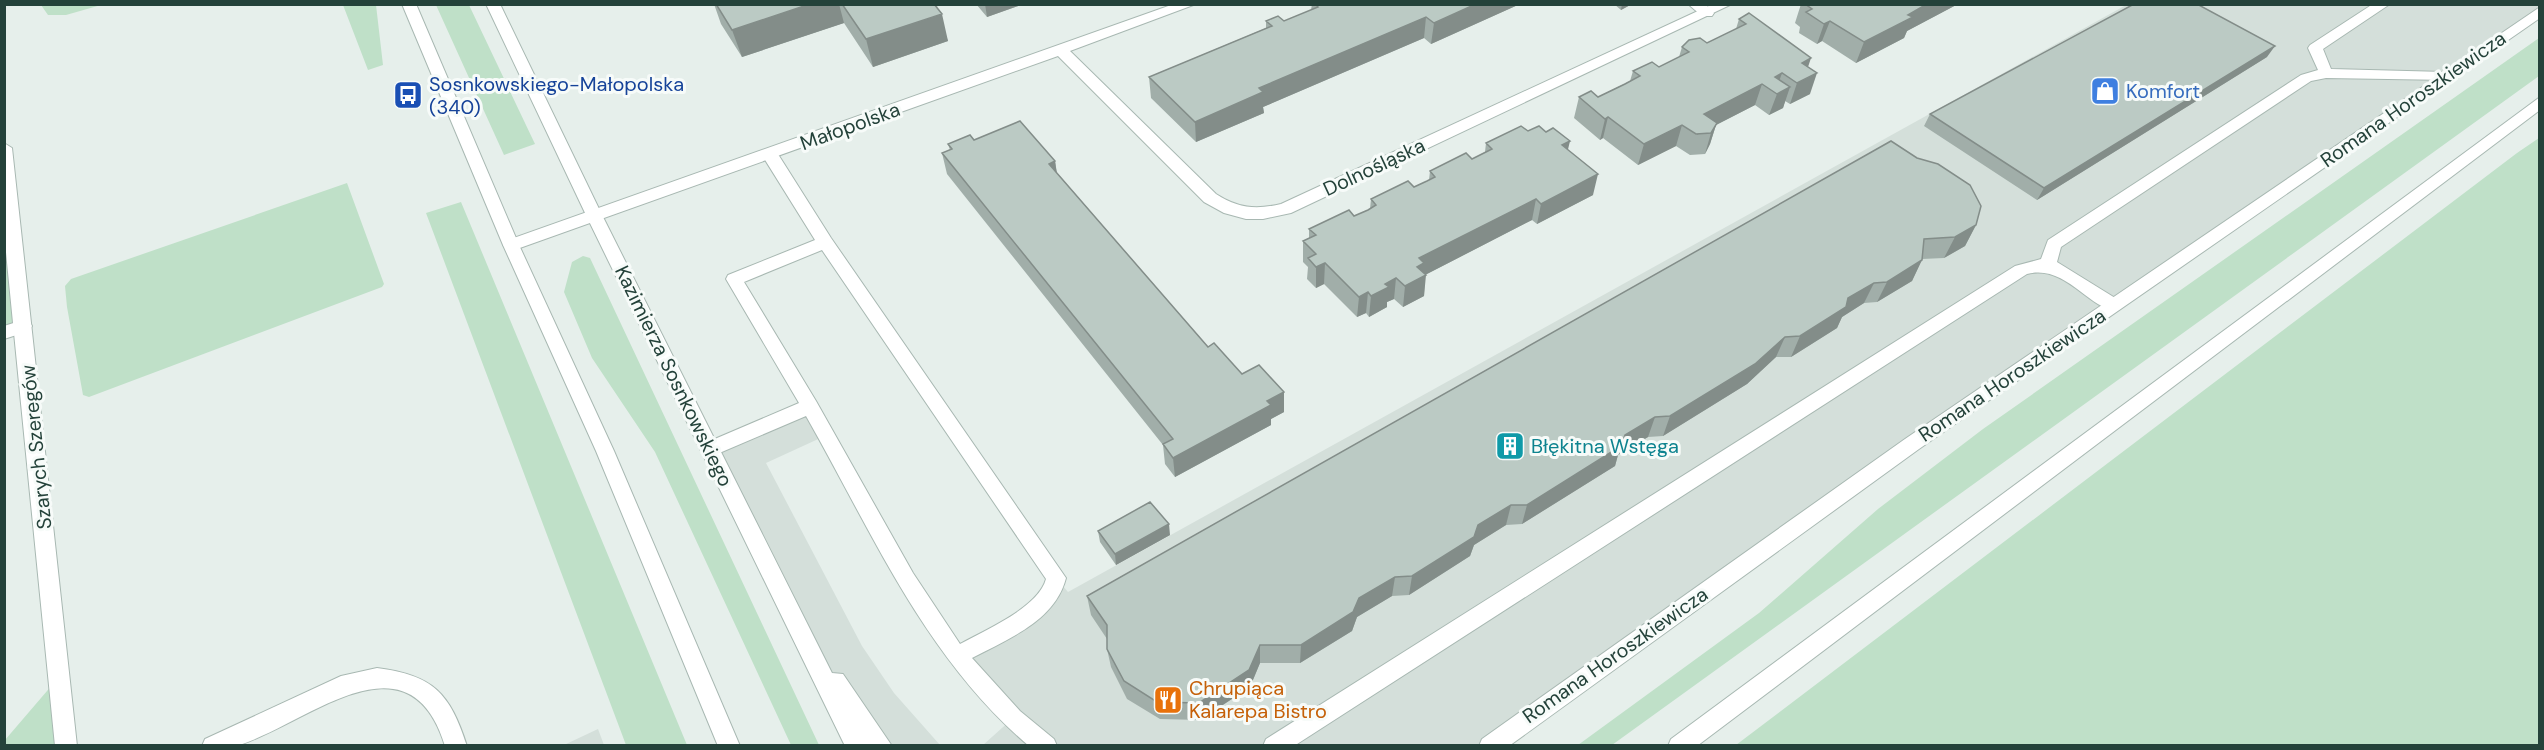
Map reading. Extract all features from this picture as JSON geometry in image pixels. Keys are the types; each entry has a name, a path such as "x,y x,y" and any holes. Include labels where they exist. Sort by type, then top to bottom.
{"street":[{"path":"409,4 511,245 605,451 729,746"},
{"name":"Kazimierza Sosnkowskiego","path":"493,4 594,215 857,746"},
{"name":"Dolnośląska","path":"1062,51 1210,198 1229,210 1260,215 1285,209 1701,9 1725,4"},
{"path":"2326,73 2315,48 2383,4"},
{"name":"Małopolska","path":"511,245 1188,5"},
{"name":"Romana Horoszkiewicza","path":"1491,744 1912,444 2540,11"},
{"path":"2049,265 2049,256 2054,243 2306,78 2326,73 2445,77"},
{"path":"1680,746 2540,102"},
{"name":"Szarych Szeregów","path":"4,148 66,746"},
{"path":"770,155 825,242 1056,578 1056,589 1045,602 957,656"},
{"path":"825,242 734,279 810,406 917,598 957,656 1012,719 1046,746"},
{"path":"1274,746 1997,283 2021,270 2049,265 2058,268 2114,305"},
{"path":"4,333 23,326"},
{"path":"710,449 810,406"},
{"path":"800,631 880,746"},
{"path":"213,746 349,683 377,678 403,681 428,694 447,717 456,746"}],"shaded area":[{"path":"2126,5 2539,5 2539,11 1486,745 983,745 1012,719 957,656 1025,616 1056,578 1068,592"},
{"path":"810,406 827,435 766,463 862,646 894,693 940,745 881,745 800,631 711,451"},
{"path":"598,729 604,745 564,745"}],"green space":[{"path":"41,5 101,5 66,15 48,15"},
{"path":"343,5 376,5 383,65 368,70"},
{"path":"436,5 469,5 535,144 504,155"},
{"path":"2539,38 2539,76 1612,745 1578,745 1759,613 1878,509 1983,429"},
{"path":"2539,138 2539,745 1736,745 2517,153"},
{"path":"4,148 23,326 4,333"},
{"path":"347,183 384,284 382,287 89,397 83,395 67,307 65,286 71,279"},
{"path":"461,202 687,745 626,745 426,213"},
{"path":"583,256 590,258 819,745 791,745 655,452 592,358 564,292 572,262"},
{"path":"59,677 66,745 5,746 5,740"}],"building":[{"path":"716,4 810,4 732,30"},
{"path":"842,4 934,4 942,14 866,39"},
{"path":"1315,4 1476,4 1434,23 1426,17 1259,88 1263,92 1195,122 1149,77 1272,26 1266,21 1278,16 1284,21 1318,7"},
{"path":"1805,4 1927,4 1908,15 1913,17 1864,42 1830,21 1824,24 1806,12 1812,9"},
{"path":"2134,4 2197,4 2275,46 2044,188 1930,114"},
{"path":"1749,13 1811,58 1802,63 1817,73 1797,83 1782,73 1775,77 1790,87 1777,94 1762,84 1704,114 1717,123 1711,133 1696,134 1682,125 1644,144 1608,117 1605,119 1579,97 1591,91 1598,97 1625,84 1640,76 1633,71 1652,62 1659,67 1689,52 1682,47 1689,40 1700,38 1707,43 1746,24 1739,19"},
{"path":"1020,121 1055,161 1049,164 1208,347 1214,343 1242,374 1259,365 1284,392 1267,401 1271,405 1173,458 1163,444 1173,439 942,153 952,149 948,144 970,135 974,140"},
{"path":"1521,126 1528,131 1539,126 1546,132 1553,128 1570,141 1562,145 1598,174 1541,204 1536,199 1419,258 1424,263 1417,267 1426,275 1405,286 1396,278 1385,284 1389,287 1371,296 1368,292 1359,297 1325,263 1316,267 1308,258 1316,254 1303,241 1316,235 1309,229 1349,210 1354,216 1368,210 1376,205 1371,199 1408,181 1414,187 1427,181 1435,177 1430,171 1466,153 1472,159 1492,149 1486,143"},
{"name":"Błękitna Wstęga","path":"1891,141 1917,158 1938,164 1970,185 1981,206 1976,225 1955,237 1924,239 1922,260 1887,282 1874,283 1848,298 1846,307 1800,336 1785,337 1755,364 1670,416 1655,417 1625,435 1621,446 1527,505 1511,505 1478,525 1474,537 1412,576 1395,577 1359,598 1353,612 1301,645 1260,645 1249,670 1199,703 1157,702 1124,681 1107,649 1107,625 1087,596"},
{"path":"1150,502 1169,524 1115,554 1098,531"}],"place":[{"name":"Komfort","path":"2105,91"},
{"name":"Sosnkowskiego-Małopolska (340)","path":"408,95"},
{"name":"Błękitna Wstęga","path":"1510,446"},
{"name":"Chrupiąca Kalarepa Bistro","path":"1168,700"}]}
